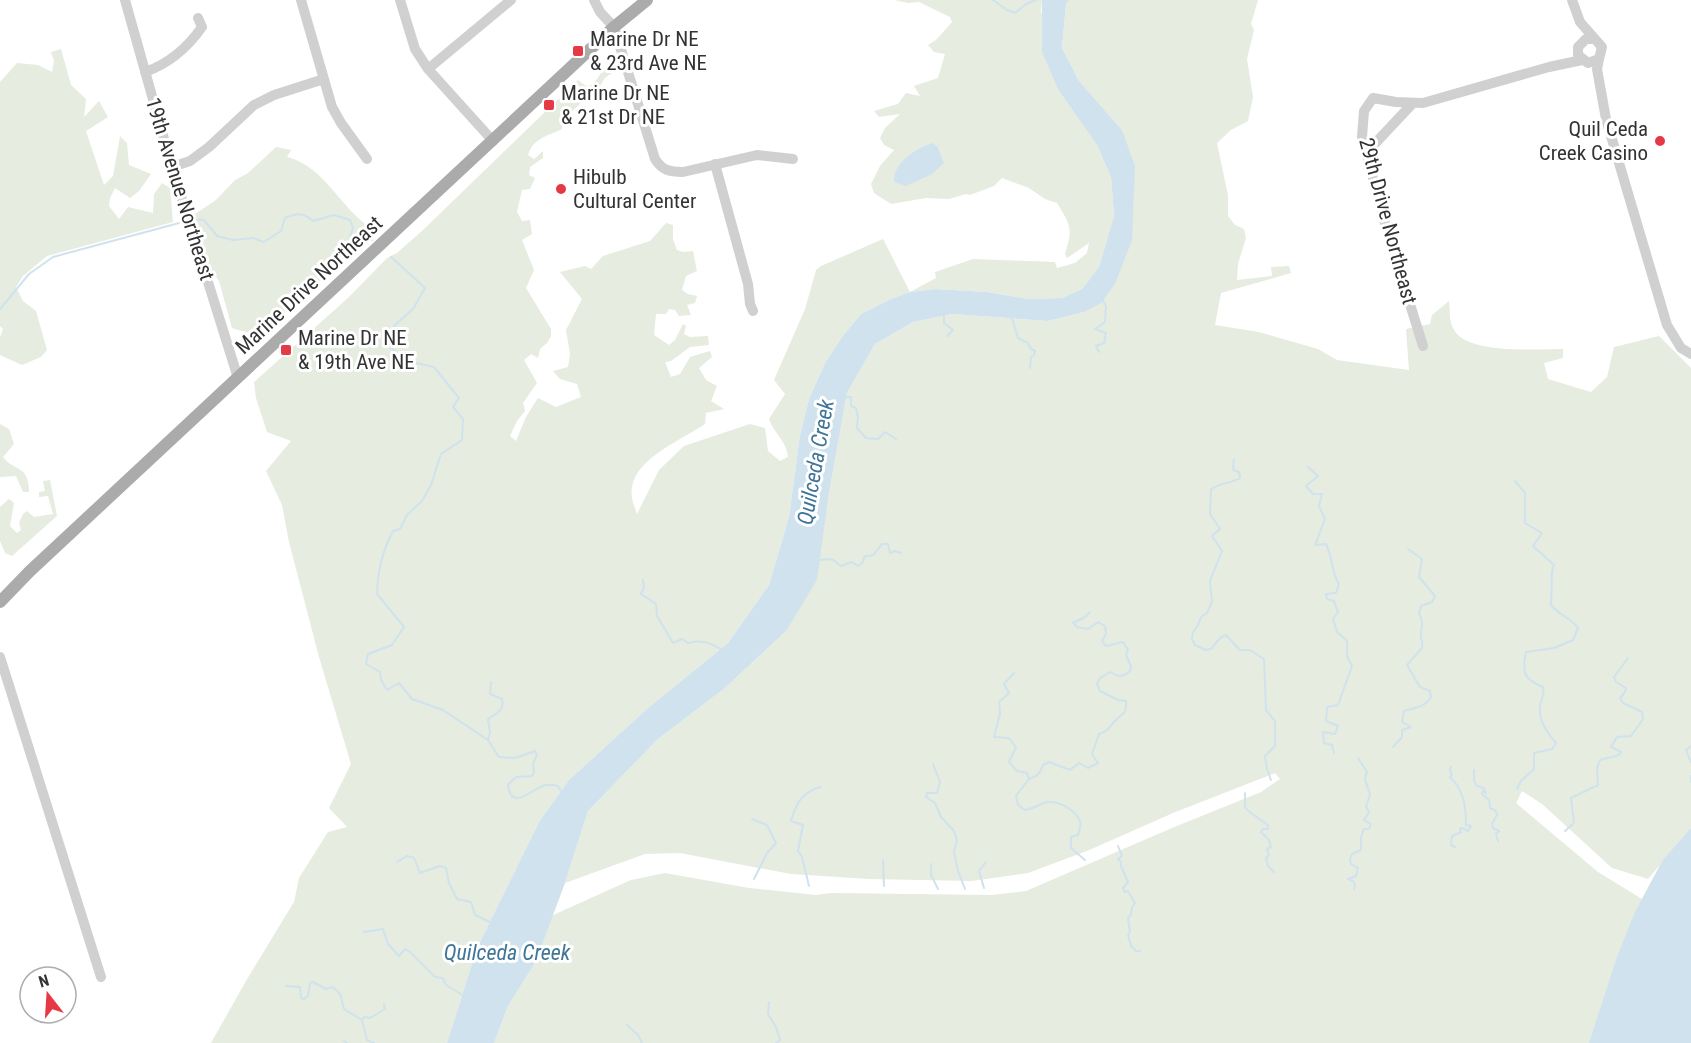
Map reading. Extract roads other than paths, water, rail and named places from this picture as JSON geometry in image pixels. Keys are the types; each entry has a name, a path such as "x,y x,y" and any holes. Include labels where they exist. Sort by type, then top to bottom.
{"main road":[{"name":"Marine Drive Northeast","path":"0,602 30,571 614,27 647,0"}],"street":[{"name":"19th Avenue Northeast","path":"125,0 172,167 238,378"},
{"path":"301,0 332,106 341,123 367,159"},
{"path":"400,0 415,49 428,69 493,141"},
{"path":"428,69 511,0"},
{"path":"594,0 600,12 614,27 655,159 666,170 682,172 756,155 793,159"},
{"path":"1567,0 1579,45 1578,55 1590,72 1598,102 1606,119"},
{"path":"1572,0 1580,22 1602,48 1597,69 1606,119 1666,325 1686,351"},
{"path":"145,72 162,66 196,36 202,27 198,18"},
{"path":"1549,67 1586,39 1594,39"},
{"path":"1367,152 1413,103 1423,104 1549,67 1583,61 1592,63 1599,59"},
{"path":"172,167 190,161 209,147 254,105 274,95 324,79"},
{"name":"29th Drive Northeast","path":"1413,103 1373,98 1364,111 1362,137 1384,220 1423,346"},
{"path":"715,164 748,284 753,311"},
{"path":"0,657 101,977"}],"water":[{"name":"Quilceda Creek","path":"1042,0 1069,0 1066,4 1062,48 1079,81 1122,130 1135,166 1132,240 1115,284 1101,303 1084,312 1048,321 952,314 913,322 875,344 847,393 828,499 817,580 786,631 725,688 658,739 588,811 565,883 535,963 508,1006 494,1043 447,1043 477,948 539,822 569,780 648,708 728,643 769,585 789,517 800,435 809,399 825,363 861,314 910,292 935,289 987,292 1029,299 1062,298 1082,289 1099,267 1114,216 1111,177 1097,145 1059,91 1042,52"},
{"path":"932,143 937,146 944,163 932,174 906,186 894,182 901,163 912,153"},
{"path":"1691,828 1691,1043 1589,1043 1617,957 1635,912 1663,860"}],"waterway":[{"path":"993,0 1015,13 1026,4 1036,0"},
{"path":"192,219 204,220 217,236 233,240 253,238 264,242 281,231 285,218 289,216 303,215 313,221 334,215 350,220 353,228 350,237 372,240"},
{"path":"0,309 29,274 53,257 179,223"},
{"path":"391,257 425,288 413,309 390,332 394,338 391,348 408,361 434,367 459,398 453,407 463,419 462,440 441,454 431,485 422,501 407,515 400,529 393,531 389,539 381,561 377,594 404,627 392,645 368,654 366,664 380,672 381,680 387,690 399,683 412,699 443,710 488,740 499,757 515,758 535,751 537,755 533,764 532,776 516,777 508,785 513,797 522,797 545,785 558,786 563,794"},
{"path":"1099,352 1096,346 1104,343 1106,333 1095,329 1105,322 1106,306 1102,299"},
{"path":"944,315 944,323 953,330 947,336"},
{"path":"1012,318 1018,338 1028,343 1035,351 1031,357 1030,368"},
{"path":"845,397 851,397 851,406 856,408 858,417 857,428 866,438 878,439 885,432 896,439"},
{"path":"1234,459 1233,470 1239,472 1240,478 1211,489 1210,514 1220,529 1212,536 1222,551 1210,581 1212,602 1207,613 1201,617 1192,639 1195,645 1206,650 1211,649 1220,638 1226,635 1240,650 1250,650 1264,659 1266,710 1275,721 1275,746 1265,756 1271,780"},
{"path":"1308,467 1318,476 1306,486 1313,494 1322,494 1319,506 1325,519 1315,545 1326,544 1330,554 1339,584 1336,593 1326,594 1327,599 1334,601 1338,612 1333,619 1337,632 1347,641 1347,656 1352,666 1338,705 1327,707 1326,721 1338,726 1335,734 1323,732 1324,743 1332,745 1334,753"},
{"path":"1515,481 1525,493 1525,523 1542,533 1533,546 1554,565 1551,605 1578,628 1573,640 1554,648 1526,652 1524,670 1531,681 1543,687 1540,706 1542,721 1556,743 1552,749 1534,753 1534,769 1521,781 1517,789"},
{"path":"818,560 832,559 841,566 852,562 858,566 865,556 873,555 882,544 888,544 890,553 895,551 901,553"},
{"path":"1393,747 1402,737 1402,730 1411,727 1402,722 1404,711 1423,705 1431,697 1430,691 1420,687 1407,665 1422,648 1422,623 1419,614 1421,606 1432,602 1435,596 1419,577 1422,559 1408,549"},
{"path":"643,580 644,587 641,594 656,604 657,616 673,643 682,639 688,643 710,644 722,650"},
{"path":"1029,779 1037,775 1043,765 1049,762 1070,770 1079,763 1088,768 1098,763 1092,754 1099,734 1108,729 1126,709 1126,701 1118,700 1100,691 1097,684 1100,678 1110,672 1120,676 1130,671 1131,666 1126,655 1128,650 1123,642 1106,646 1102,641 1106,634 1105,626 1098,622 1088,629 1077,627 1073,623 1090,612"},
{"path":"1565,831 1574,823 1571,798 1598,785 1597,768 1600,760 1619,755 1621,752 1611,747 1617,737 1631,736 1643,719 1642,712 1623,703 1620,698 1626,688 1616,682 1614,677 1628,658"},
{"path":"1014,673 1004,684 1009,693 999,702 1000,714 994,737 1009,738 1016,747 1009,762 1017,771 1027,773 1029,779 1016,796 1018,805 1025,810 1053,802 1071,810 1081,824 1078,835 1071,837 1071,848 1085,860"},
{"path":"488,740 490,732 488,719 499,711 503,703 502,699 490,694 491,682"},
{"path":"1691,746 1686,750 1691,762"},
{"path":"1354,889 1353,881 1348,879 1356,876 1358,868 1351,864 1350,859 1352,854 1361,850 1361,837 1364,829 1369,829 1371,824 1364,820 1369,812 1366,806 1370,795 1365,779 1367,772 1358,758"},
{"path":"933,764 940,782 937,793 927,793 926,797 935,803 941,817 954,831 957,840 954,852 965,889"},
{"path":"1451,767 1450,777 1458,787 1463,799 1466,825 1471,826 1468,831 1462,828 1461,832 1452,836 1451,845 1455,847"},
{"path":"1474,770 1474,781 1477,786 1484,788 1486,793 1483,791 1482,794 1489,800 1490,808 1496,811 1497,815 1492,824 1493,828 1499,831 1496,834 1498,841"},
{"path":"1691,776 1691,782"},
{"path":"809,886 802,857 798,851 803,825 791,821 801,799 809,791 821,787"},
{"path":"1245,793 1247,810 1268,825 1268,829 1263,829 1261,832 1269,840 1271,847 1267,849 1269,855 1266,858 1268,866 1274,872"},
{"path":"752,819 767,825 776,843 767,853 754,879"},
{"path":"1118,846 1122,856 1118,859 1128,882 1123,888 1125,892 1128,891 1135,903 1128,918 1130,932 1128,935 1131,946 1136,951 1140,951"},
{"path":"397,862 407,856 414,858 420,873 440,866 446,868 449,883 457,899 471,902 475,915 492,923"},
{"path":"883,860 884,886"},
{"path":"984,888 979,871 986,862"},
{"path":"931,864 931,875 938,889"},
{"path":"364,932 383,929 388,944 399,956 405,949 410,952 435,977 443,978 446,985 464,996"},
{"path":"286,986 300,987 301,998 304,999 308,996 310,983 313,982 326,989 333,987 340,994 344,1009 362,1020 367,1040 374,1043"},
{"path":"769,1002 768,1014 776,1027 780,1040 776,1043"},
{"path":"362,1020 364,1017 370,1018 385,1009 384,1004"},
{"path":"627,1025 638,1035 642,1043"}],"place":[{"name":"Marine Dr NE & 23rd Ave NE","path":"578,51"},
{"name":"Marine Dr NE & 21st Dr NE","path":"549,105"},
{"name":"Quil Ceda Creek Casino","path":"1660,141"},
{"name":"Hibulb Cultural Center","path":"561,189"},
{"name":"Marine Dr NE & 19th Ave NE","path":"286,350"}]}
